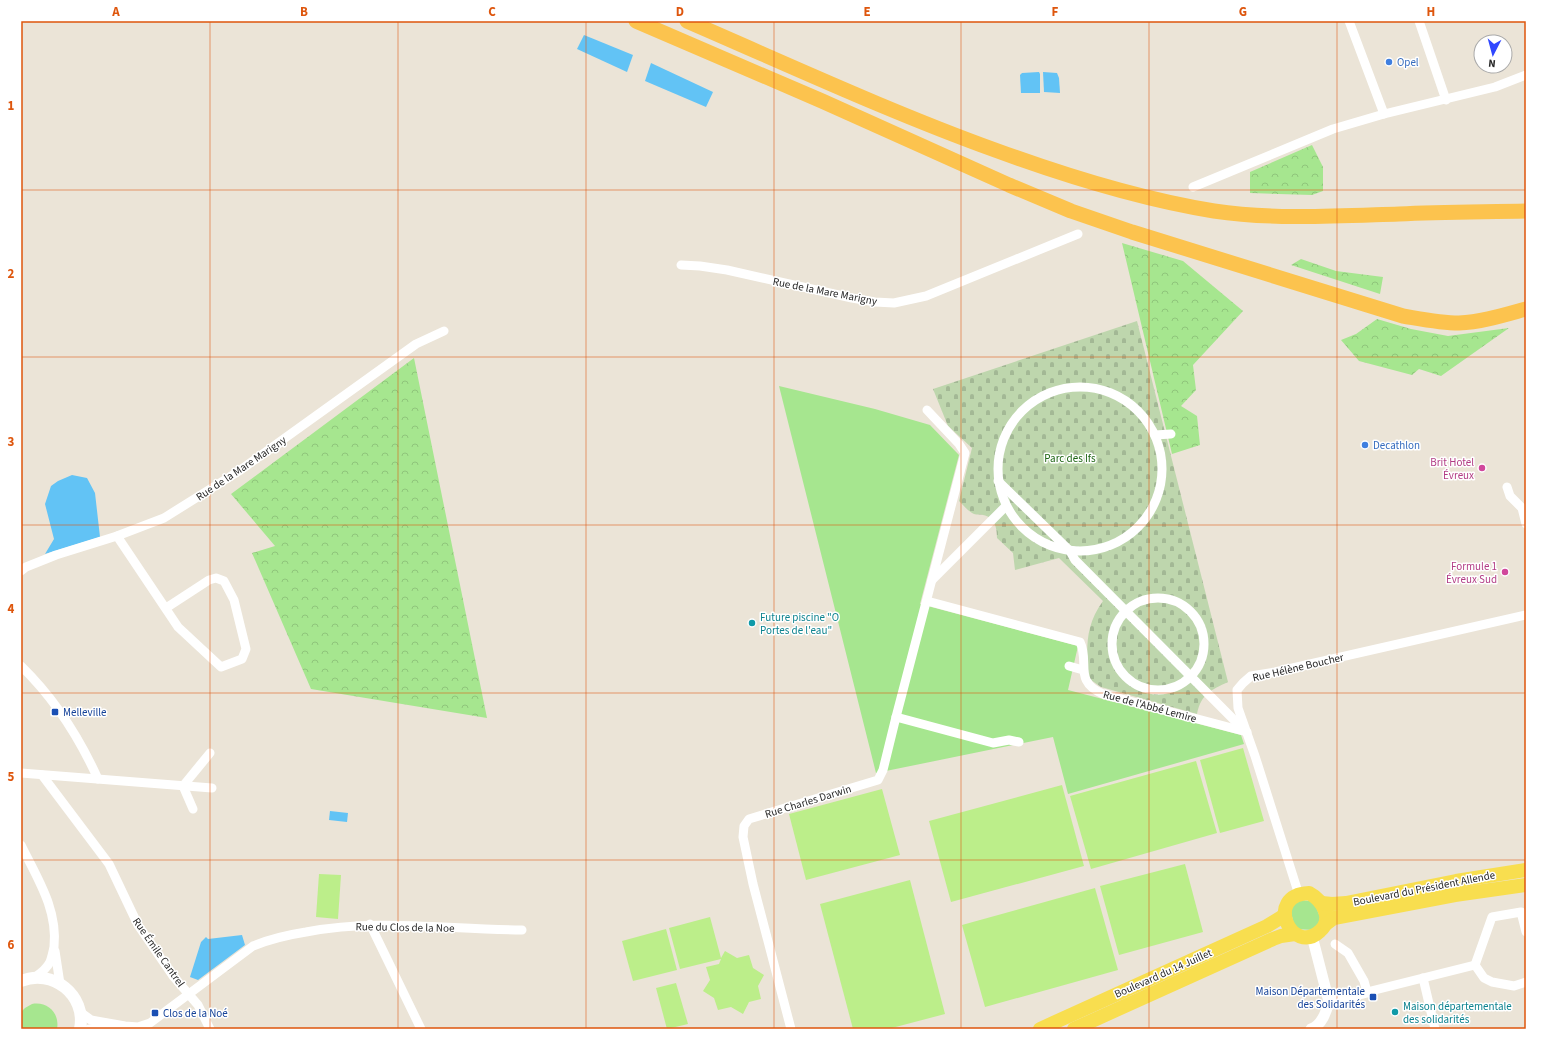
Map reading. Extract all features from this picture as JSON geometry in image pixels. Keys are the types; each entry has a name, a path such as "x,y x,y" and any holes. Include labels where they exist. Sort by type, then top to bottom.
{"highway":[{"path":"636,21 822,101 1009,185 1072,211 1132,232 1403,316 1442,322 1476,322 1526,309"},
{"path":"686,21 951,134 1041,167 1119,190 1156,199 1217,211 1266,215 1318,216 1526,212"}],"main road":[{"name":"Boulevard du Président Allende","path":"1322,903 1346,903 1463,879 1526,870"},
{"path":"1312,936 1334,918 1455,895 1526,885"},
{"path":"1295,934 1286,921 1284,915 1285,908 1294,896 1309,893 1316,897 1322,903 1326,915 1326,924"},
{"name":"Boulevard du 14 Juillet","path":"1040,1029 1267,926 1284,915"},
{"name":"Boulevard du 14 Juillet","path":"1074,1029 1273,939 1295,934 1302,937 1312,936"},
{"path":"21,981 35,977 45,978 60,984 74,997 80,1012 80,1029"}],"street":[{"path":"1349,21 1384,114"},
{"path":"1419,21 1446,100"},
{"path":"1193,186 1333,129 1384,114 1495,87 1526,75"},
{"name":"Rue de la Mare Marigny","path":"681,265 727,270 852,298 875,302 894,303 926,296 1078,234"},
{"name":"Rue de la Mare Marigny","path":"21,571 56,555 117,536 164,518 239,471 416,344 444,331"},
{"path":"1074,387 1092,387 1114,394 1138,411 1155,435 1160,449 1162,478 1156,499 1146,518 1137,529 1125,538 1099,549 1070,551 1056,548 1032,536 1013,518 1006,506 998,481 997,469 1000,446 1010,425 1025,407 1040,397 1056,390 1074,387"},
{"name":"Rue Charles Darwin","path":"791,1029 753,884 743,838 744,826 749,819 878,780 883,770 965,453 959,444 927,410"},
{"path":"1155,435 1172,434"},
{"path":"998,481 1070,551 1075,560 1190,677 1246,731"},
{"path":"1507,487 1510,496 1522,508 1526,524"},
{"path":"931,581 1006,506"},
{"path":"117,536 178,627 221,667 242,659 246,649 234,600 224,581 216,578 209,580 166,608"},
{"path":"1158,598 1170,599 1181,604 1191,612 1198,621 1203,632 1204,644 1200,662 1190,677 1182,684 1173,688 1152,690 1142,688 1132,683 1124,676 1113,659 1111,638 1118,619 1125,611 1146,599 1158,598"},
{"name":"Rue de l'Abbé Lemire","path":"927,601 1080,642 1083,648 1083,670 1089,685 1096,691 1246,731"},
{"name":"Rue Hélène Boucher","path":"1299,895 1238,708 1237,690 1251,676 1275,672 1526,615"},
{"path":"21,666 35,679 64,717 88,757 98,779"},
{"path":"1069,666 1083,670"},
{"path":"896,716 993,743 1009,740 1019,742"},
{"path":"183,786 210,753"},
{"path":"21,773 212,788"},
{"name":"Rue Émile Cantrel","path":"42,775 109,864 138,925 173,976 198,1006 210,1029"},
{"path":"183,786 193,809"},
{"path":"21,846 49,902 54,926 54,941 60,984"},
{"path":"1475,964 1492,917 1524,912 1526,932"},
{"path":"370,924 417,1028"},
{"name":"Rue du Clos de la Noe","path":"80,1012 91,1020 125,1026 138,1027 150,1023 253,946 267,940 323,928 370,924 522,930"},
{"path":"1311,1029 1315,1028 1326,1015 1329,1002 1312,936"},
{"path":"35,977 50,963 54,941"},
{"path":"1335,944 1348,953 1364,981 1367,992"},
{"path":"1329,1002 1475,964"},
{"path":"1475,964 1484,978 1492,982 1514,986 1526,982"},
{"path":"1423,978 1435,1029"},
{"name":"Rue du Clos de la Noe","path":"89,1029 125,1026"}],"green space":[{"path":"1312,145 1323,167 1323,191 1312,195 1250,193 1250,172"},
{"path":"1122,243 1183,261 1243,311 1193,365 1196,390 1181,406 1197,416 1200,445 1172,454"},
{"path":"1301,259 1336,271 1383,277 1380,294 1291,265"},
{"path":"1377,319 1411,329 1448,336 1509,328 1441,376 1419,369 1412,375 1359,361 1341,340 1356,334"},
{"name":"Parc des Ifs","path":"1137,321 1228,682 1212,690 1204,697 1197,714 1101,687 1088,678 1088,638 1092,620 1103,601 1059,558 1015,570 1013,553 997,538 996,527 993,521 987,516 972,513 959,501 972,448 948,426 933,389"},
{"path":"414,358 487,718 311,689 252,553 275,546 231,494"},
{"path":"779,386 875,409 930,425 959,455 920,604 1078,646 1068,690 1241,735 1244,744 1068,794 1053,737 876,773"},
{"path":"1243,748 1264,821 1220,833 1200,760"},
{"path":"1196,761 1217,833 1091,869 1070,796"},
{"path":"1062,785 1084,866 951,902 929,821"},
{"path":"882,789 900,855 806,880 789,814"},
{"path":"1185,864 1203,932 1119,955 1100,886"},
{"path":"319,874 341,875 338,919 316,917"},
{"path":"910,880 945,1014 888,1029 853,1029 820,904"},
{"path":"1095,888 1118,970 985,1007 962,925"},
{"path":"1300,900 1310,901 1316,907 1320,917 1314,930 1295,929 1290,908"},
{"path":"710,917 721,958 725,951 737,958 749,955 753,968 764,975 758,986 761,999 749,1002 743,1014 731,1007 718,1010 714,998 703,991 710,980 706,967 719,964 721,959 680,969 669,928"},
{"path":"666,929 677,970 633,981 622,941"},
{"path":"676,983 688,1024 667,1029 656,988"},
{"path":"32,1004 43,1004 51,1009 56,1018 57,1029 21,1029 21,1012"}],"water":[{"path":"584,35 633,55 627,72 577,49"},
{"path":"651,63 713,92 706,107 645,81"},
{"path":"1039,72 1040,93 1021,93 1020,75 1022,73"},
{"path":"1043,72 1057,73 1059,78 1060,93 1044,92"},
{"path":"72,475 87,478 95,493 100,537 45,554 54,539 45,504 51,486"},
{"path":"330,811 348,813 347,822 329,820"},
{"path":"242,935 245,945 198,980 190,977 201,942 206,937 208,939"}],"place":[{"name":"Opel","path":"1389,62"},
{"name":"Decathlon","path":"1365,445"},
{"name":"Brit Hotel Évreux","path":"1482,468"},
{"name":"Formule 1 Évreux Sud","path":"1505,572"},
{"name":"Future piscine \"O Portes de l'eau\"","path":"752,623"},
{"name":"Melleville","path":"55,712"},
{"name":"Maison Départementale des Solidarités","path":"1373,997"},
{"name":"Maison départementale des solidarités","path":"1395,1012"},
{"name":"Clos de la Noé","path":"155,1013"}]}
